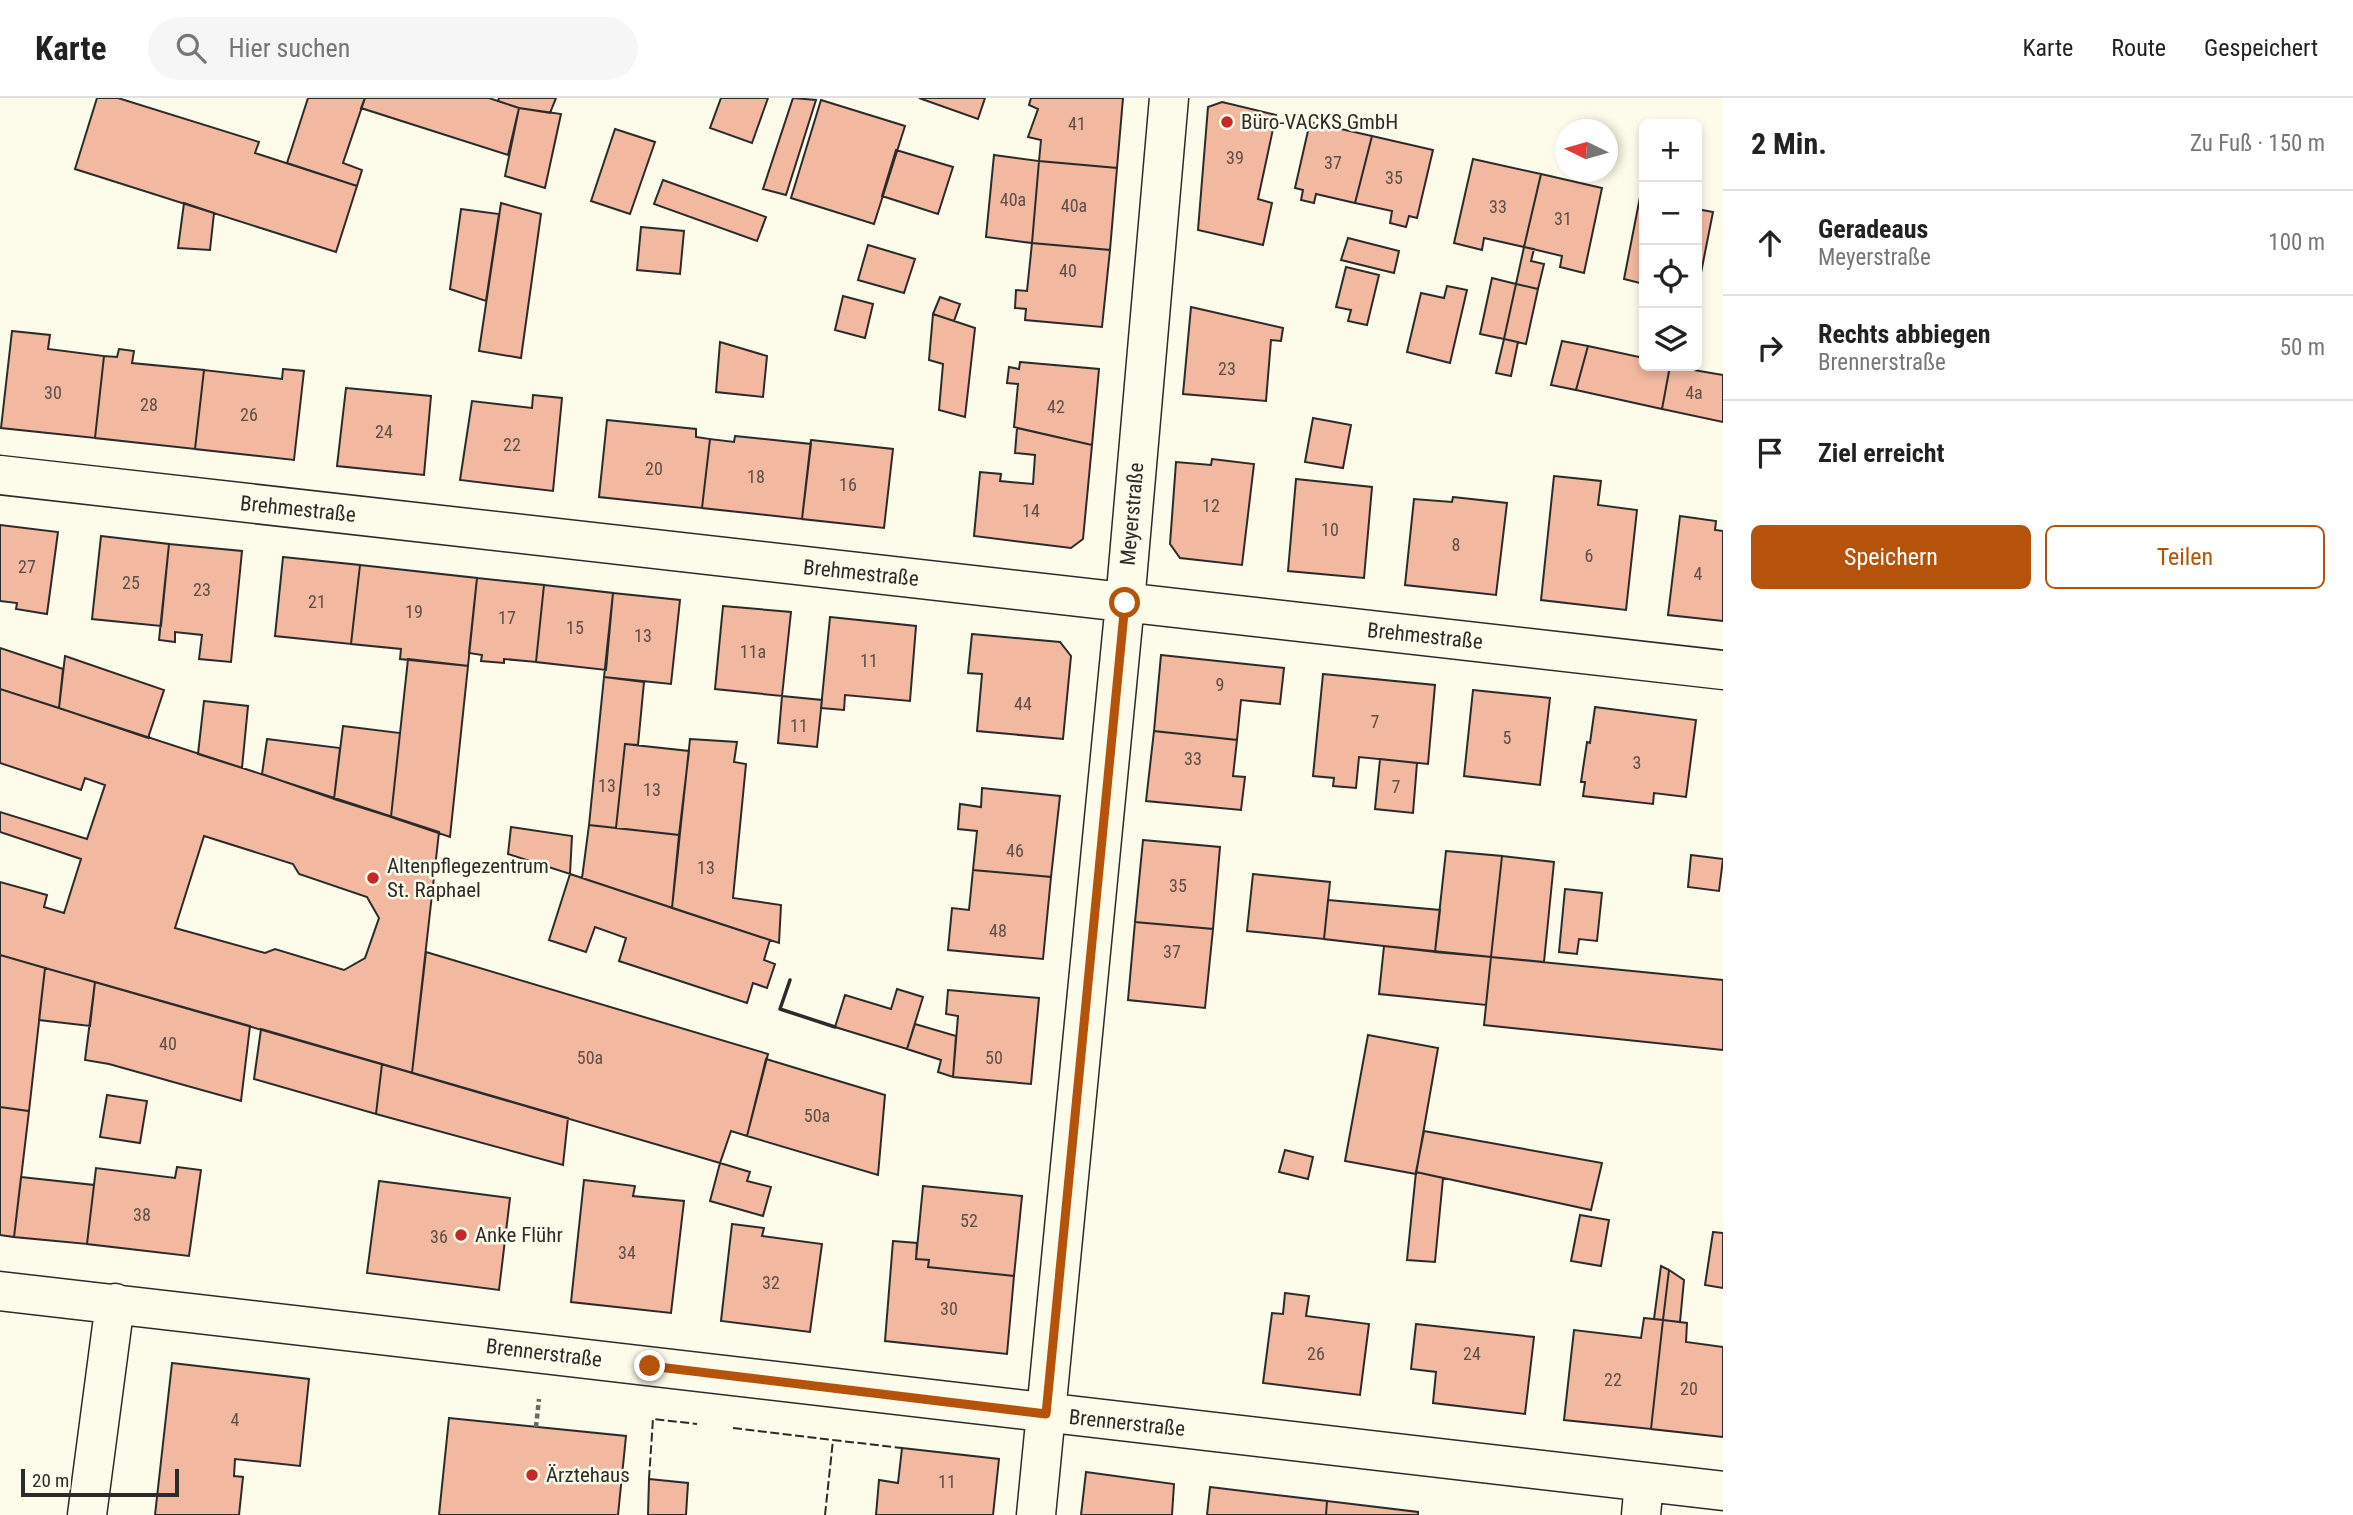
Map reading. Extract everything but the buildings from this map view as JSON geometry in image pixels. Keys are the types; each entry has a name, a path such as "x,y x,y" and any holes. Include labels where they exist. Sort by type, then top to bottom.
{"street":[{"name":"Meyerstraße","path":"1036,1515 1125,603 1169,98"},
{"name":"Brehmestraße","path":"0,475 1723,670"},
{"name":"Brennerstraße","path":"0,1291 1046,1414 1643,1499 1723,1491"},
{"path":"87,1515 115,1303"}],"fence":[{"path":"649,1479 653,1419 697,1424"},
{"path":"733,1428 833,1440"},
{"path":"825,1515 833,1440 902,1448"}],"wall":[{"path":"790,980 780,1009 835,1027"}],"place":[{"name":"Büro-VACKS GmbH","path":"1227,122"},
{"name":"Altenpflegezentrum St. Raphael","path":"373,878"},
{"name":"Anke Flühr","path":"461,1235"},
{"name":"Ärztehaus","path":"532,1475"}],"route":[{"path":"650,1366 1046,1414 1125,603"}]}
